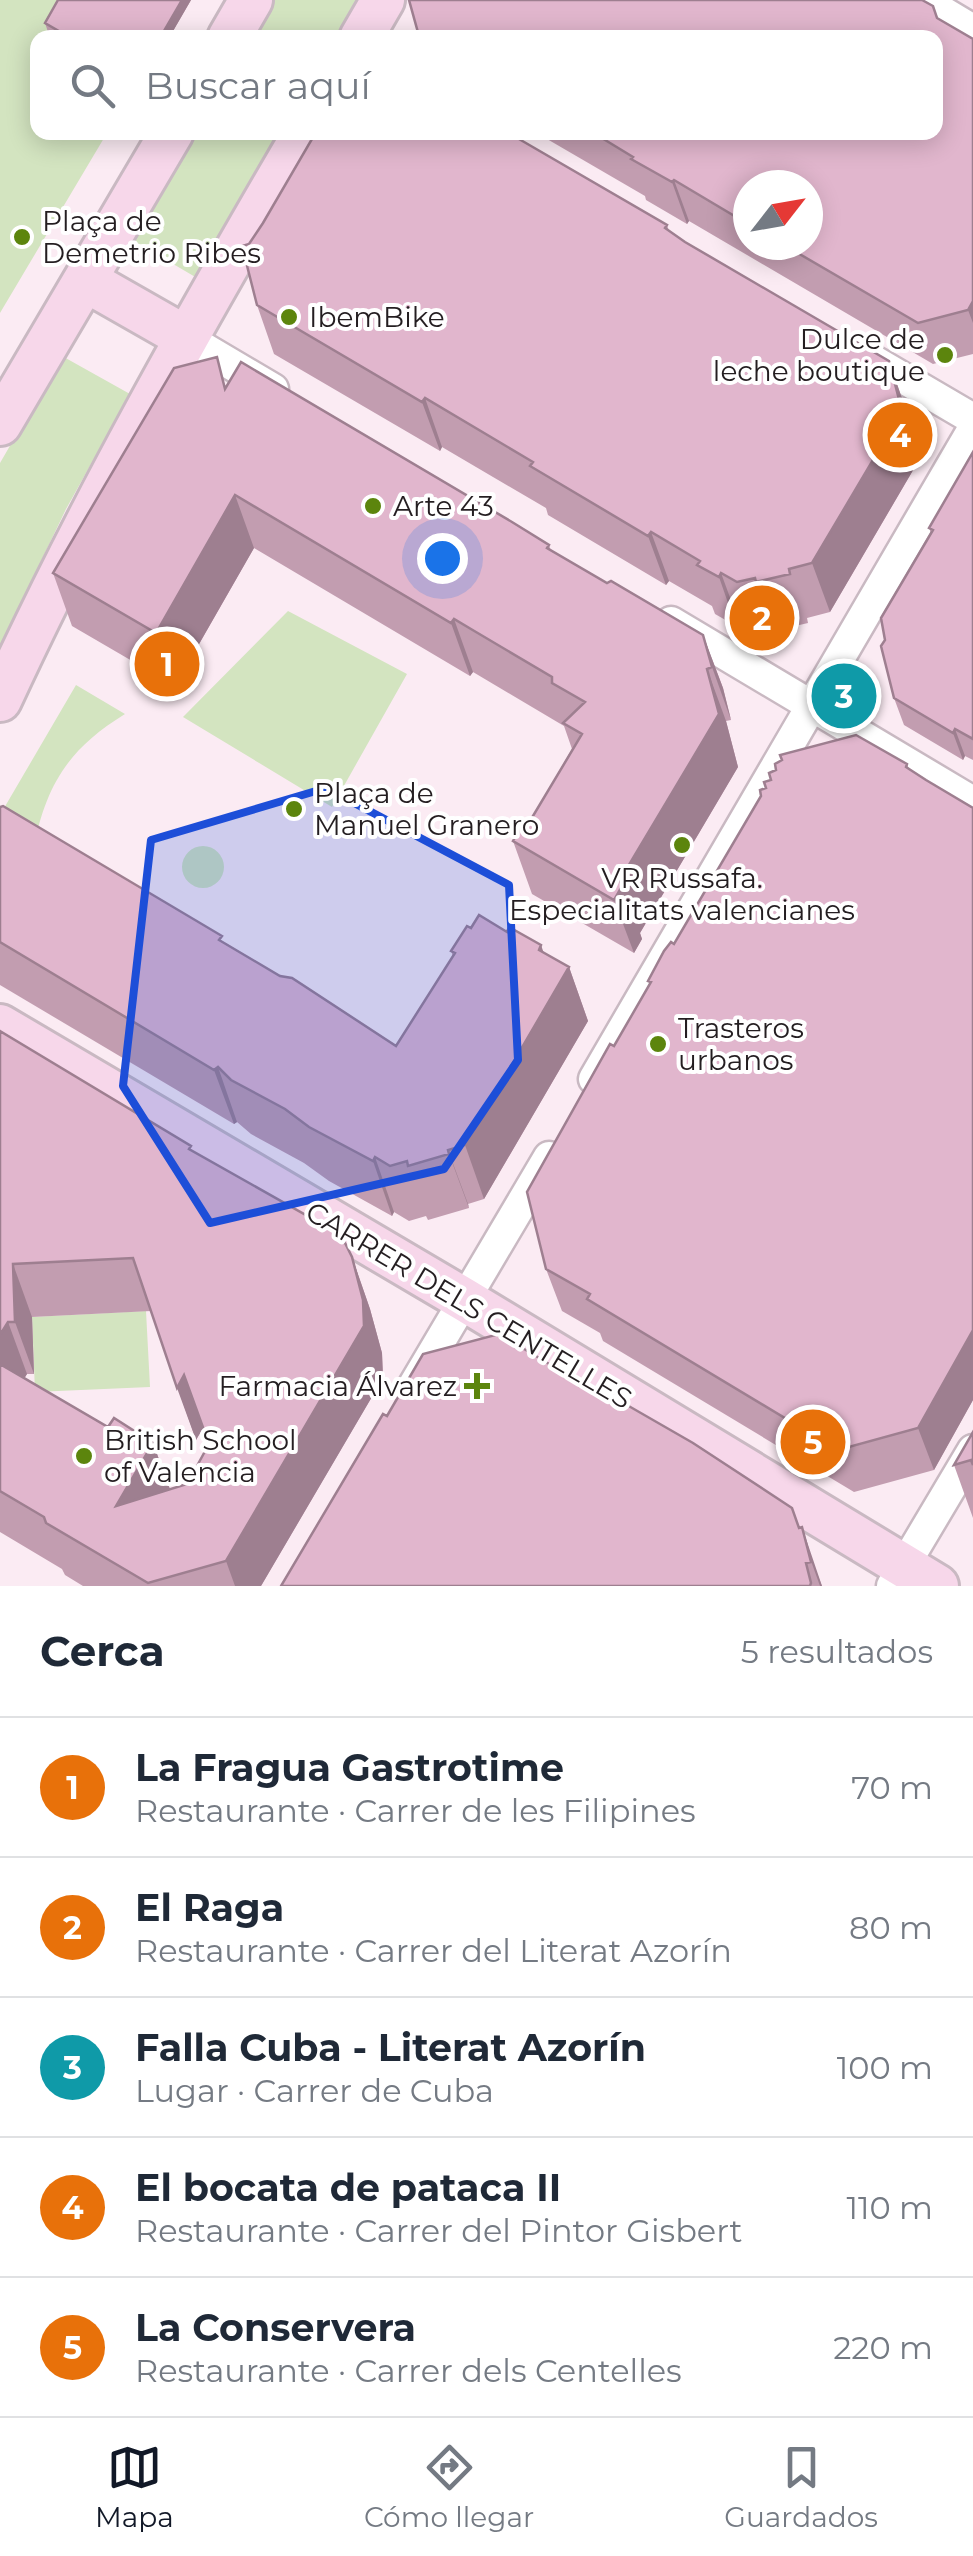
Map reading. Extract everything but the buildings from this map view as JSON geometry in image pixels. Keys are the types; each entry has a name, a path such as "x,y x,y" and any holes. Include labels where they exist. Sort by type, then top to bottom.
{"main road":[{"path":"234,30 251,0"},
{"path":"366,30 383,0"},
{"path":"0,424 167,140"},
{"path":"0,700 33,628 185,338 300,140"},
{"path":"85,280 185,338"},
{"name":"CARRER DELS CENTELLES","path":"0,1026 465,1300 911,1580"}],"street":[{"path":"922,0 973,30"},
{"path":"185,338 302,406"},
{"path":"834,338 973,419"},
{"path":"394,1418 973,429"},
{"path":"643,606 973,802"},
{"path":"911,1580 973,1450"}],"highlighted area":[{"path":"326,788 509,885 518,1060 444,1169 210,1223 123,1086 151,840"}],"green space":[{"path":"0,0 191,0 173,30 30,30 30,140 103,140 0,313"},
{"path":"275,0 359,0 341,30 258,30"},
{"path":"194,140 278,140 197,278 134,241"},
{"path":"62,356 130,394 66,509 0,647 0,463"},
{"path":"288,611 407,674 332,807 183,717"},
{"path":"76,685 125,714 88,741 62,771 45,806 33,850 0,815"},
{"path":"203,846 218,852 224,867 218,882 203,888 188,882 182,867 188,852"},
{"path":"146,1311 150,1387 35,1392 32,1317"}],"place":[{"name":"Plaça de Demetrio Ribes","path":"22,237"},
{"name":"IbemBike","path":"289,317"},
{"name":"Dulce de leche boutique","path":"945,355"},
{"name":"El bocata de pataca II","path":"900,435"},
{"name":"Arte 43","path":"373,506"},
{"name":"El Raga","path":"762,618"},
{"name":"La Fragua Gastrotime","path":"167,664"},
{"name":"Falla Cuba - Literat Azorín","path":"844,696"},
{"name":"Plaça de Manuel Granero","path":"294,809"},
{"name":"VR Russafa. Especialitats valencianes","path":"682,845"},
{"name":"Trasteros urbanos","path":"658,1044"},
{"name":"Farmacia Álvarez","path":"477,1386"},
{"name":"La Conservera","path":"813,1442"},
{"name":"British School of Valencia","path":"84,1456"}]}
